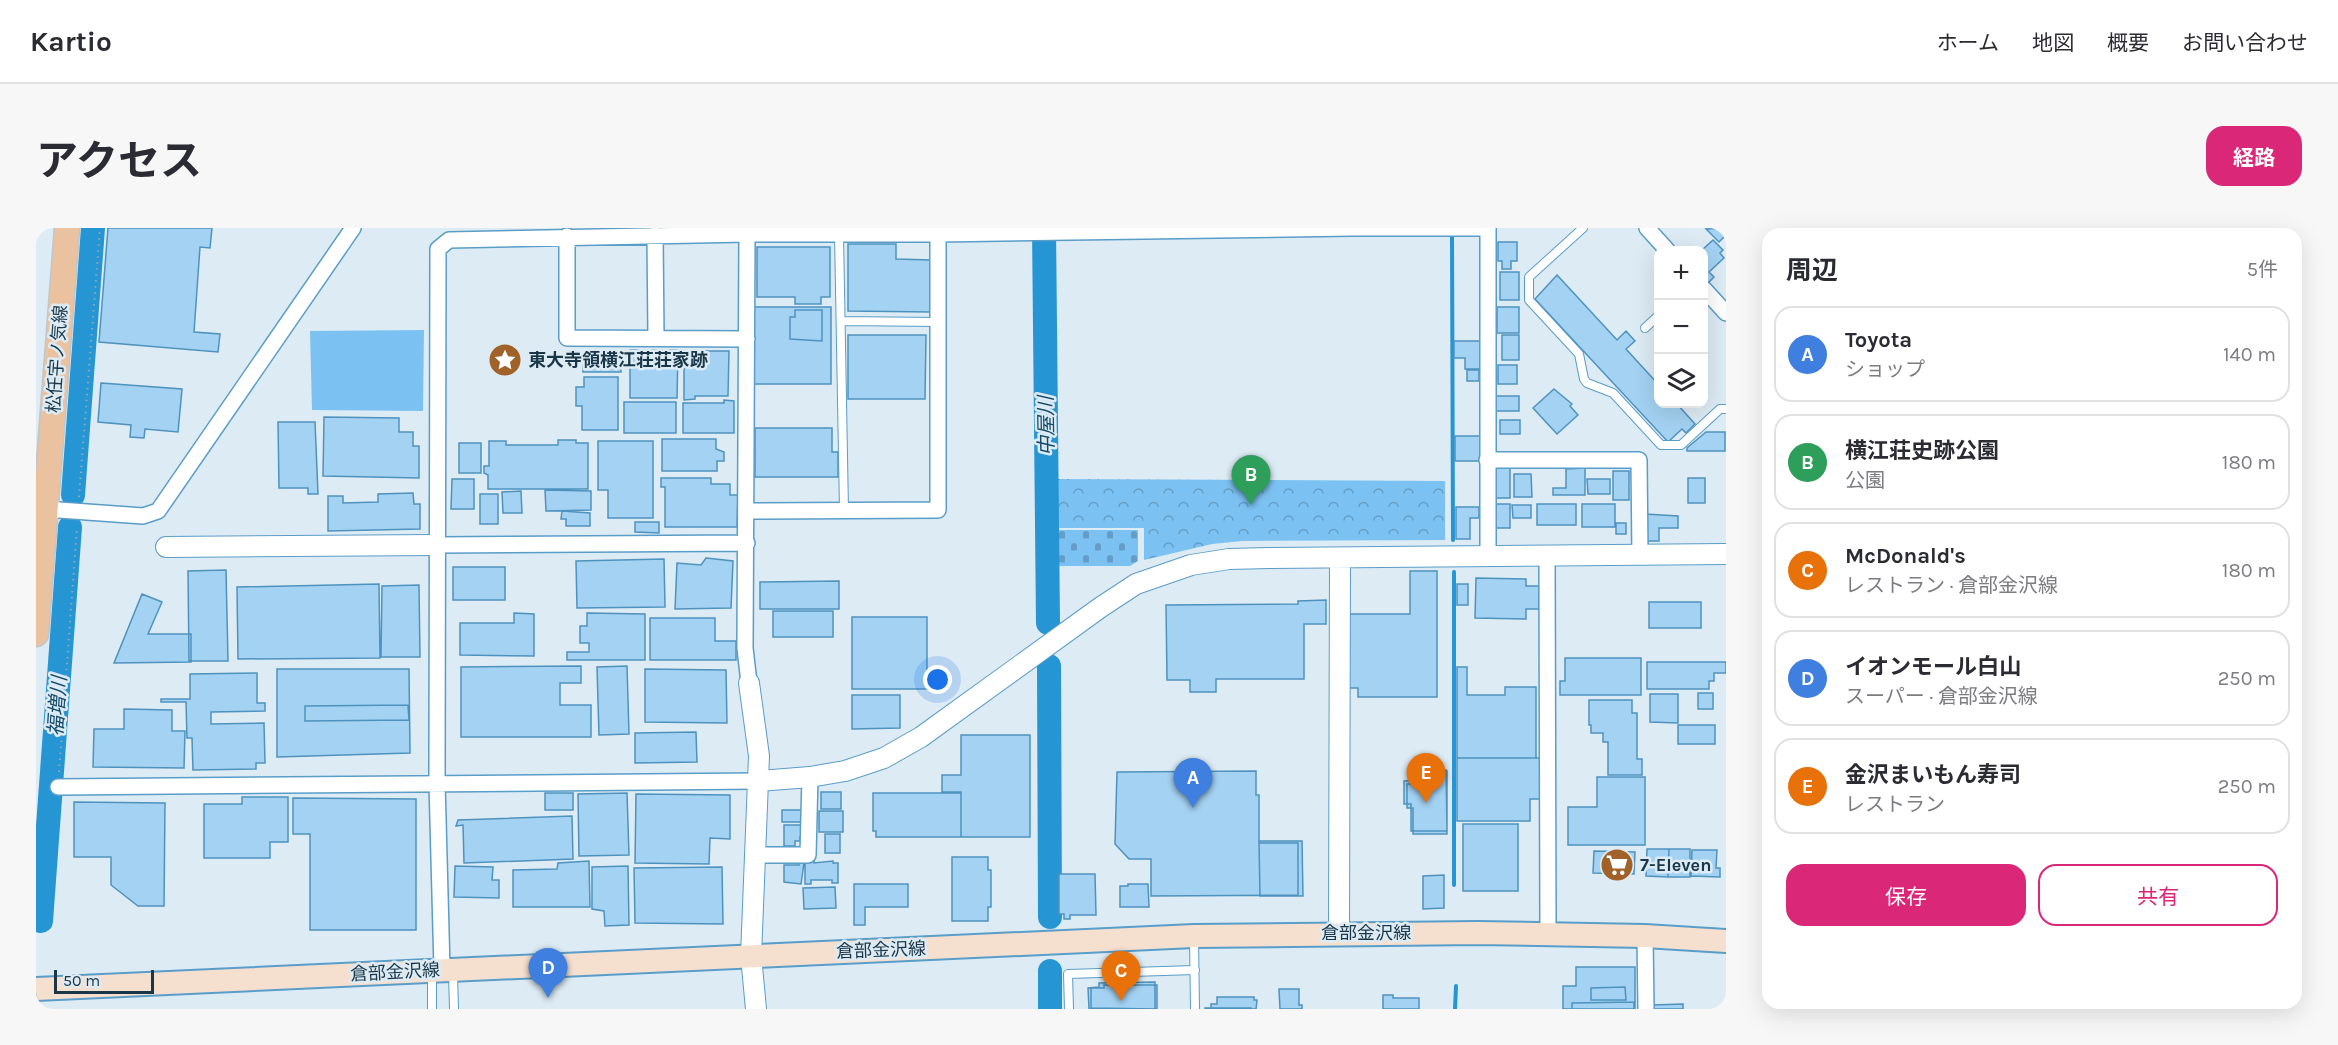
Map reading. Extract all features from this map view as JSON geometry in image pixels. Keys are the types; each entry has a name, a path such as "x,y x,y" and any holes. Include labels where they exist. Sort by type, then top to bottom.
{"main road":[{"name":"松任宇ノ気線","path":"36,634 67,228"},
{"name":"倉部金沢線","path":"36,989 1194,936 1339,933 1548,934 1645,936 1726,941"}],"street":[{"path":"45,509 143,516 158,512 352,228"},
{"path":"442,969 437,783 438,249 450,240 564,234 655,235 747,231 938,234 1479,228"},
{"path":"1488,228 1488,556"},
{"path":"1647,228 1663,246"},
{"path":"747,231 745,648 759,756 751,956 756,1009"},
{"path":"564,234 567,338 747,339"},
{"path":"747,511 939,510 938,234"},
{"path":"655,235 656,338"},
{"path":"1708,294 1726,313"},
{"path":"1487,460 1639,460 1640,555"},
{"path":"166,547 747,543"},
{"path":"58,787 758,781 810,777 845,771 884,758 912,742 1101,607 1145,581 1191,565 1229,559 1726,554"},
{"path":"1547,556 1548,934"},
{"path":"1339,933 1340,558"},
{"path":"754,855 808,855 810,777"},
{"path":"1645,936 1646,1009"}],"lane":[{"path":"1583,228 1529,277 1529,300 1579,354 1584,379 1591,387 1613,393 1661,446 1681,445 1720,409 1726,409"},
{"path":"839,234 844,511"},
{"path":"841,321 938,322"},
{"path":"1646,328 1654,321"},
{"path":"1194,936 1195,1009"},
{"path":"432,1009 442,969"},
{"path":"442,969 454,1009"},
{"path":"1069,1009 1068,974 1195,970"}],"path":[{"path":"58,787 100,228"}],"green space":[{"path":"424,330 423,411 312,410 310,331"},
{"path":"1057,479 1445,481 1445,540 1242,541 1212,544 1144,560 1144,528 1057,528"},
{"path":"1057,530 1138,530 1138,561 1130,566 1057,566"}],"building":[{"path":"108,228 212,228 210,248 200,247 194,332 220,334 218,352 99,342"},
{"path":"1726,228 1726,235 1719,242 1706,229"},
{"path":"1713,240 1723,250 1720,253 1724,258 1709,272 1714,277 1708,283 1708,246"},
{"path":"1498,242 1517,242 1517,261 1511,261 1511,269 1502,269 1502,261 1498,261"},
{"path":"848,244 896,244 896,259 931,260 931,312 848,311"},
{"path":"757,247 830,247 830,297 821,297 821,304 795,304 795,297 757,297"},
{"path":"1500,272 1519,272 1519,300 1500,300"},
{"path":"1557,275 1617,340 1626,331 1635,341 1626,349 1654,380 1654,408 1681,408 1695,424 1686,433 1682,429 1668,442 1535,299"},
{"path":"754,307 831,307 831,384 754,384"},
{"path":"1497,307 1519,307 1519,333 1497,333"},
{"path":"795,310 822,310 822,341 790,339 790,317 795,317"},
{"path":"848,335 926,335 925,399 848,399"},
{"path":"1502,335 1519,335 1519,360 1502,360"},
{"path":"1454,341 1480,341 1480,369 1465,369 1465,358 1454,358"},
{"path":"630,350 678,350 677,398 630,398"},
{"path":"684,351 729,351 728,396 695,396 695,399 684,400"},
{"path":"583,355 620,355 621,372 583,372"},
{"path":"1498,365 1517,365 1517,384 1498,384"},
{"path":"1467,370 1479,370 1479,381 1467,381"},
{"path":"584,377 618,377 618,430 582,430 582,406 576,406 576,387 584,387"},
{"path":"101,383 182,389 178,432 145,429 144,438 130,437 131,425 98,422"},
{"path":"1554,389 1572,404 1570,406 1578,415 1557,434 1533,408"},
{"path":"1496,396 1519,396 1519,411 1496,411"},
{"path":"724,400 734,401 734,433 683,433 683,403 724,403"},
{"path":"624,402 676,402 676,433 624,433"},
{"path":"324,417 399,418 399,432 413,432 413,446 419,446 419,478 323,476"},
{"path":"1500,420 1520,420 1520,434 1500,434"},
{"path":"278,422 315,422 318,494 308,494 308,488 279,488"},
{"path":"755,428 832,428 832,452 838,452 838,477 755,477"},
{"path":"1706,432 1725,432 1725,451 1687,451 1687,448"},
{"path":"1455,436 1481,436 1481,461 1455,461"},
{"path":"662,439 716,439 716,449 724,452 724,461 717,461 717,471 662,471"},
{"path":"558,440 588,443 588,489 488,489 488,475 484,473 484,466 489,466 489,441 506,441 506,445 558,445"},
{"path":"598,441 653,441 653,518 608,518 608,490 598,490"},
{"path":"459,443 481,443 481,473 459,473"},
{"path":"1495,467 1510,467 1510,498 1496,498"},
{"path":"1585,468 1585,495 1553,495 1553,488 1566,488 1566,469"},
{"path":"1613,471 1629,471 1629,500 1613,500"},
{"path":"1514,474 1531,474 1532,497 1514,497"},
{"path":"661,478 711,478 711,484 730,484 730,495 738,495 737,527 665,527 665,487 661,487"},
{"path":"1688,478 1705,478 1705,503 1688,503"},
{"path":"452,479 474,479 474,509 451,509"},
{"path":"1587,479 1610,479 1610,494 1588,494"},
{"path":"545,490 591,491 591,510 546,511"},
{"path":"521,491 522,513 503,513 502,492"},
{"path":"413,493 414,504 420,504 420,529 328,531 328,496 343,496 343,503 378,502 378,494"},
{"path":"480,494 498,494 498,524 480,524"},
{"path":"1494,504 1510,504 1510,528 1495,528"},
{"path":"1537,504 1576,504 1576,525 1537,525"},
{"path":"1582,504 1615,504 1615,527 1582,527"},
{"path":"1512,505 1531,505 1531,518 1513,518"},
{"path":"1456,507 1479,507 1479,518 1470,518 1470,539 1456,539"},
{"path":"562,511 590,513 590,526 566,526 566,519 561,519"},
{"path":"1645,514 1678,516 1678,528 1659,528 1659,541 1645,541"},
{"path":"635,522 659,522 659,533 635,532"},
{"path":"1616,523 1626,523 1626,534 1616,534"},
{"path":"706,558 733,561 731,608 675,609 677,563 701,565"},
{"path":"664,559 665,607 577,608 576,561"},
{"path":"453,567 505,567 505,600 453,600"},
{"path":"226,570 228,661 189,661 188,571"},
{"path":"1410,571 1437,571 1437,697 1358,697 1358,688 1347,688 1347,614 1410,614"},
{"path":"1476,578 1526,579 1526,586 1539,586 1539,609 1526,609 1526,619 1475,618"},
{"path":"839,581 839,609 760,609 760,582"},
{"path":"379,584 380,658 238,659 237,587"},
{"path":"1457,584 1468,584 1468,605 1457,605"},
{"path":"419,585 420,657 381,657 382,586"},
{"path":"142,594 162,602 148,634 191,634 191,662 114,663"},
{"path":"1326,600 1326,624 1304,624 1304,679 1216,679 1216,692 1190,692 1190,680 1167,680 1166,605 1298,604 1298,601"},
{"path":"1649,602 1701,602 1701,628 1649,628"},
{"path":"773,611 833,611 833,637 773,637"},
{"path":"514,613 534,614 534,656 460,655 460,623 514,623"},
{"path":"587,613 645,614 645,660 567,660 567,652 589,652 589,643 580,643 580,626 587,626"},
{"path":"852,617 927,617 927,689 852,689"},
{"path":"650,618 715,618 715,641 736,641 736,660 650,660"},
{"path":"1565,658 1641,658 1641,695 1560,695 1560,681 1565,681"},
{"path":"1647,662 1726,662 1726,673 1714,673 1714,681 1709,681 1709,689 1647,689"},
{"path":"581,666 581,683 560,683 560,705 591,705 591,737 461,737 461,667"},
{"path":"627,666 629,734 599,735 597,667"},
{"path":"1457,667 1467,667 1467,695 1505,695 1505,687 1536,687 1536,758 1457,758"},
{"path":"277,669 409,669 410,753 277,757"},
{"path":"645,669 726,670 727,723 645,722"},
{"path":"257,673 257,703 265,703 265,711 211,712 211,724 264,723 265,763 256,763 256,769 193,770 192,738 187,738 186,702 161,702 161,699 190,699 190,674"},
{"path":"1698,693 1713,693 1713,709 1698,709"},
{"path":"1650,694 1678,694 1678,723 1650,722"},
{"path":"852,695 900,695 900,728 852,729"},
{"path":"1589,700 1632,700 1632,713 1637,713 1637,759 1642,759 1642,775 1608,775 1608,742 1603,742 1603,733 1591,733"},
{"path":"408,705 409,720 305,721 305,706"},
{"path":"124,709 172,710 172,731 185,731 184,768 93,767 94,729 124,729"},
{"path":"1678,725 1715,725 1715,744 1678,744"},
{"path":"696,732 697,762 635,763 635,733"},
{"path":"961,735 1030,735 1030,837 961,837 961,792 942,792 942,775 961,775"},
{"path":"1457,758 1541,758 1541,799 1530,799 1530,821 1457,821"},
{"path":"1428,770 1446,770 1447,831 1411,831 1411,804 1404,804 1404,781 1428,780"},
{"path":"1256,771 1256,795 1259,795 1259,843 1298,843 1298,895 1151,896 1151,859 1129,859 1115,844 1117,772"},
{"path":"1432,771 1447,771 1447,834 1413,834 1413,808 1407,808 1407,784 1432,784"},
{"path":"1597,777 1645,777 1645,845 1568,845 1568,807 1597,807"},
{"path":"821,792 841,792 841,809 821,809"},
{"path":"545,793 573,793 573,810 545,810"},
{"path":"627,793 629,855 579,856 578,794"},
{"path":"873,793 961,793 961,837 876,837 876,831 873,831"},
{"path":"636,794 730,795 730,839 710,838 709,864 635,863"},
{"path":"242,797 288,797 288,842 270,842 270,858 204,858 204,804 242,804"},
{"path":"293,798 416,799 416,930 310,930 310,834 293,834"},
{"path":"74,802 165,803 164,906 138,906 111,885 111,857 74,857"},
{"path":"782,810 802,810 802,822 782,822"},
{"path":"819,811 843,811 843,832 819,832"},
{"path":"572,816 573,859 464,863 463,825 456,826 458,820"},
{"path":"1463,824 1518,824 1518,891 1463,891"},
{"path":"784,825 803,825 803,837 800,837 800,841 795,841 795,846 784,846"},
{"path":"825,834 840,834 840,853 825,853"},
{"path":"1259,841 1302,841 1303,896 1260,896"},
{"path":"1647,849 1669,849 1668,877 1646,876"},
{"path":"1669,849 1690,849 1690,877 1668,877"},
{"path":"1692,850 1717,850 1716,868 1720,868 1720,877 1691,876"},
{"path":"1594,851 1635,852 1634,874 1593,873"},
{"path":"952,857 988,857 988,870 991,870 991,907 988,907 988,921 952,921"},
{"path":"589,861 590,907 513,907 513,870 557,869 558,863"},
{"path":"805,861 838,863 838,883 832,883 832,880 811,880 811,884 805,884"},
{"path":"799,863 804,863 801,884 784,882 784,865 799,865"},
{"path":"455,866 493,867 492,880 499,880 499,898 454,897"},
{"path":"628,866 629,925 605,926 604,911 592,909 592,867"},
{"path":"722,867 723,924 635,923 634,868"},
{"path":"1059,874 1095,874 1096,915 1070,915 1070,919 1064,919 1064,914 1059,914"},
{"path":"1444,875 1444,908 1423,909 1423,876"},
{"path":"854,884 908,884 908,907 865,907 865,925 854,925"},
{"path":"1128,884 1148,884 1149,907 1120,907 1120,886 1128,886"},
{"path":"835,887 836,908 804,909 803,888"},
{"path":"1576,967 1635,967 1635,1009 1563,1009 1563,986 1576,986"},
{"path":"1155,982 1155,1009 1089,1009 1088,988 1099,987 1099,983"},
{"path":"1104,985 1157,985 1157,1009 1091,1008 1091,988 1104,988"},
{"path":"1625,987 1626,1000 1591,1000 1591,988"},
{"path":"1279,989 1299,989 1299,1005 1302,1005 1302,1009 1280,1009"},
{"path":"1383,995 1393,995 1393,998 1419,998 1419,1009 1383,1009"},
{"path":"1217,997 1254,997 1254,1000 1257,1000 1256,1009 1211,1009 1211,1004 1217,1004"},
{"path":"1634,1002 1634,1009 1572,1009 1572,1003"},
{"path":"1683,1004 1683,1009 1653,1009 1653,1005"},
{"path":"1251,1008 1251,1009 1205,1009"}],"waterway":[{"name":"福増川","path":"73,495 93,228"},
{"name":"中屋川","path":"1044,228 1048,623"},
{"path":"1452,234 1453,540"},
{"name":"福増川","path":"41,921 70,527"},
{"path":"1454,572 1454,885"},
{"name":"中屋川","path":"1049,666 1050,917"},
{"name":"中屋川","path":"1050,971 1050,1009"},
{"path":"1455,1009 1456,986"}],"place":[{"name":"東大寺領横江荘荘家跡","path":"505,360"},
{"name":"横江荘史跡公園","path":"1251,505"},
{"name":"金沢まいもん寿司","path":"1426,803"},
{"name":"Toyota","path":"1193,808"},
{"name":"7-Eleven","path":"1617,865"},
{"name":"イオンモール白山","path":"548,998"},
{"name":"McDonald's","path":"1121,1001"}]}
